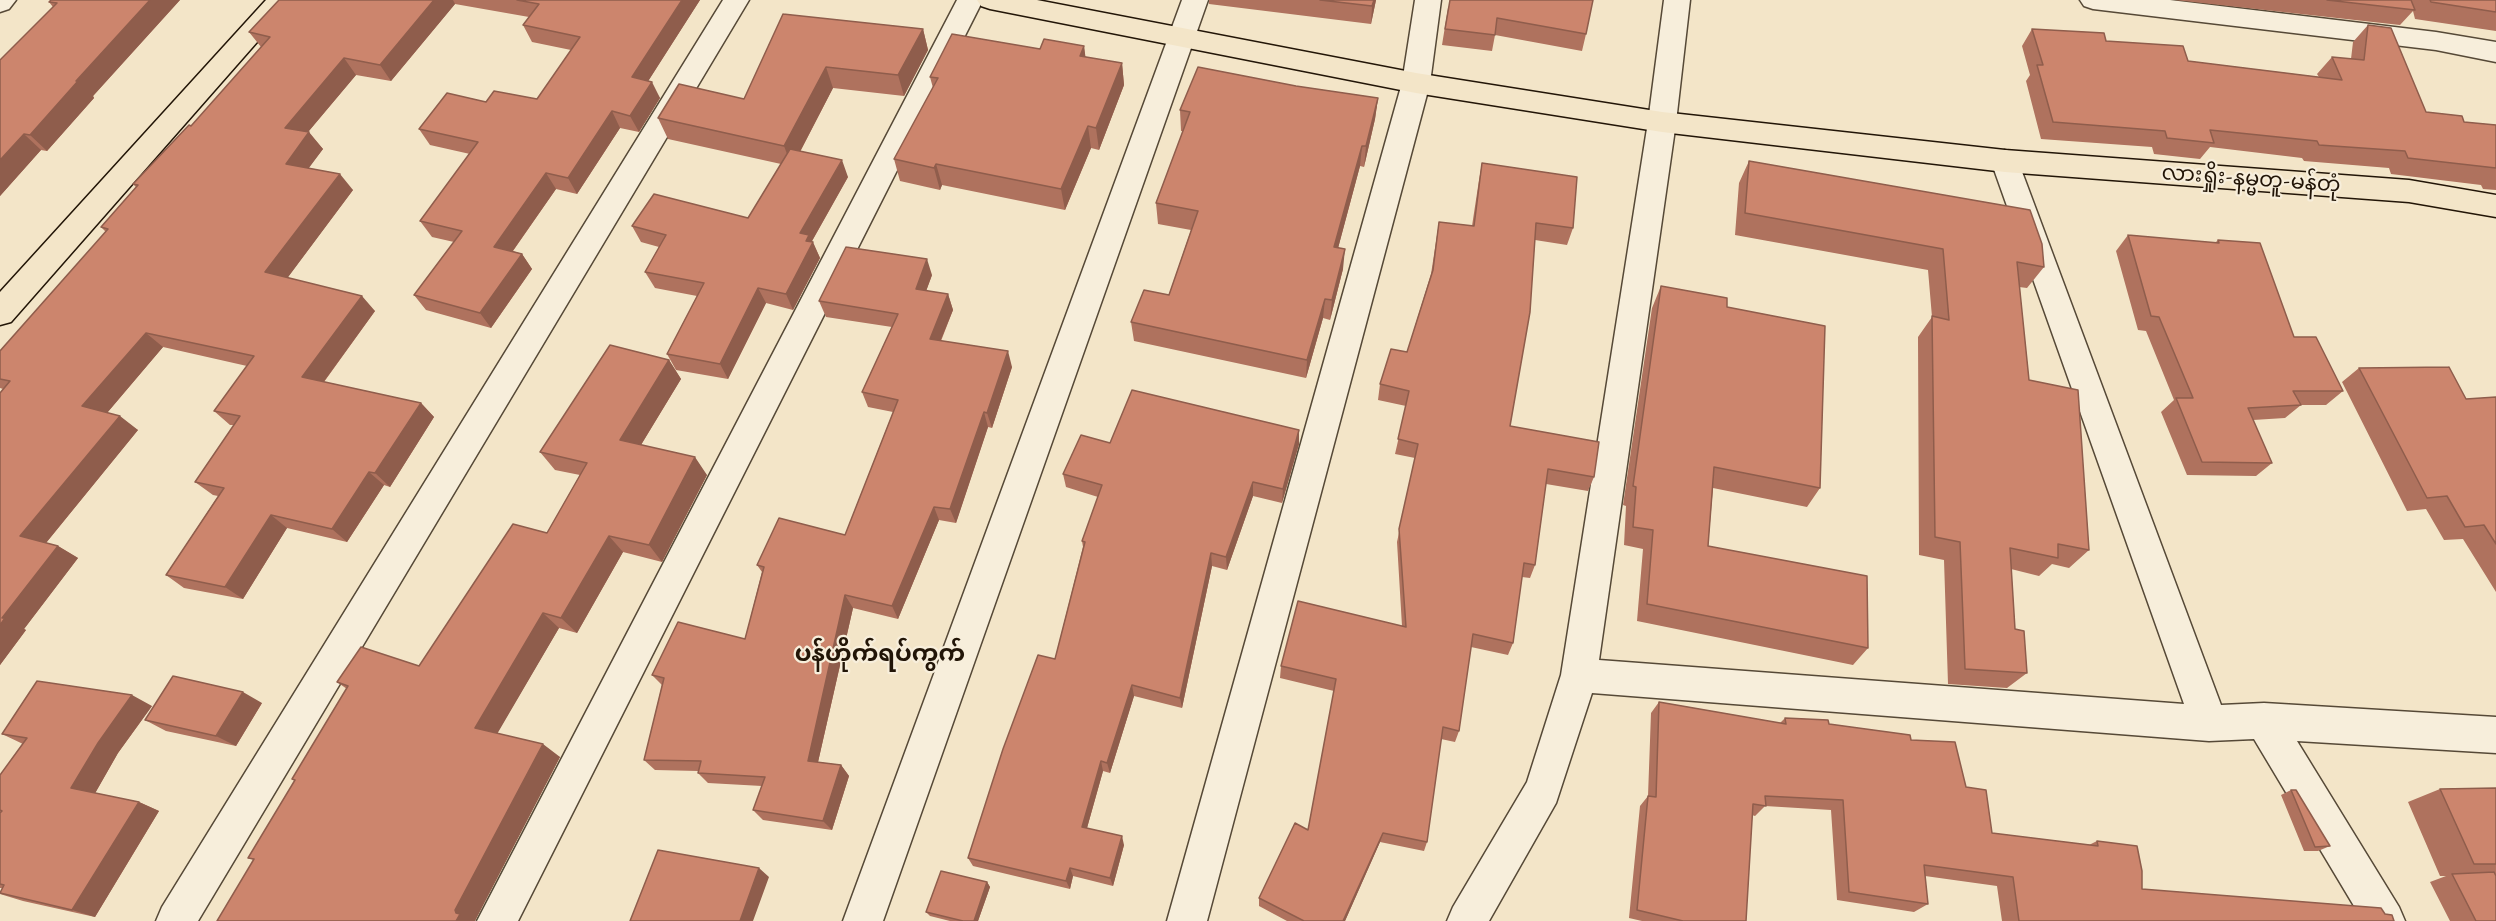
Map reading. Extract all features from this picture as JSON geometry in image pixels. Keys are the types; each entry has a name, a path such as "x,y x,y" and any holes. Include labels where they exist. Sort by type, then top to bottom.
{"main road":[{"path":"0,314 281,0"},
{"name":"လားရှိုး-နမ္မတူ-မန်တုံ","path":"990,0 1416,83 1662,122 2005,161 2409,191 2496,206"}],"street":[{"path":"176,921 736,0"},
{"path":"497,921 970,0"},
{"path":"863,921 1195,0"},
{"path":"1187,921 1416,83 1428,0"},
{"path":"1467,921 1543,790 1579,675 1662,122 1677,0"},
{"path":"2093,0 2436,41 2496,52"},
{"path":"2005,161 2209,723"},
{"path":"1579,675 2209,723 2264,720 2496,735"},
{"path":"2264,720 2385,921"}],"building":[{"path":"51,0 150,0 30,135 24,134 0,160 0,60 57,3 49,2"},
{"path":"279,0 434,0 380,65 344,58 285,128 309,132 286,164 340,174 265,272 362,296 302,377 421,403 375,473 369,472 332,529 271,515 225,587 166,575 224,488 195,482 240,416 214,411 254,356 146,333 82,406 120,416 20,536 58,546 2,618 5,618 0,625 0,393 10,381 0,379 0,351 108,229 101,227 138,185 133,184 189,125 191,126 270,37 249,32"},
{"path":"517,0 682,0 632,77 652,82 630,116 612,111 568,178 546,173 494,247 522,254 480,313 414,295 462,231 420,221 478,142 419,129 447,93 486,102 494,91 537,99 580,37 523,25 539,4"},
{"path":"1320,0 1374,0 1372,6"},
{"path":"1450,0 1593,0 1586,34 1497,18 1495,35 1445,29"},
{"path":"2327,0 2411,0 2415,10"},
{"path":"2430,0 2496,0 2496,12 2431,2"},
{"path":"783,14 923,29 898,75 826,67 784,146 658,118 679,84 744,99"},
{"path":"2368,25 2391,28 2426,112 2462,116 2464,122 2496,125 2496,168 2408,158 2405,151 2319,145 2317,141 2210,130 2214,143 2167,138 2165,131 2053,122 2037,65 2043,65 2032,29 2104,33 2106,41 2183,46 2188,61 2342,80 2332,57 2364,60"},
{"path":"952,34 1040,49 1044,39 1084,46 1080,56 1122,63 1096,128 1088,126 1061,189 936,164 934,168 894,159 938,78 930,77"},
{"path":"1198,67 1296,86 1378,98 1366,146 1362,146 1334,247 1345,249 1332,300 1325,299 1307,360 1131,322 1144,290 1169,295 1198,211 1156,203 1190,112 1180,110"},
{"path":"790,149 842,160 800,233 809,235 806,241 813,242 786,294 758,288 720,364 667,354 704,283 645,272 666,235 632,226 654,194 748,218"},
{"path":"1749,161 2030,210 2042,244 2044,267 2017,262 2029,380 2078,390 2089,550 2058,544 2058,558 2010,548 2015,629 2024,631 2027,673 1965,669 1960,542 1935,537 1932,316 1949,320 1943,249 1745,213"},
{"path":"1482,163 1577,177 1573,228 1536,223 1530,312 1510,426 1599,442 1594,477 1548,469 1535,565 1524,563 1513,643 1473,634 1459,731 1443,727 1427,842 1383,833 1343,921 1304,921 1259,898 1295,823 1308,830 1336,679 1281,666 1298,601 1406,627 1399,529 1418,444 1398,439 1409,391 1380,384 1391,349 1407,352 1433,270 1439,222 1474,226"},
{"path":"2128,235 2219,243 2218,240 2260,243 2294,337 2316,337 2343,391 2293,391 2301,405 2248,408 2272,463 2202,462 2176,398 2193,398 2159,317 2151,316"},
{"path":"846,247 927,259 916,289 948,294 930,339 1008,351 950,509 934,507 892,606 845,595 808,761 841,765 823,821 753,810 765,777 698,773 701,761 644,760 664,678 652,675 678,622 745,639 764,567 757,565 779,518 845,535 898,400 862,392 898,314 819,301"},
{"path":"1661,286 1727,298 1727,307 1825,326 1820,488 1714,467 1708,546 1867,576 1868,648 1647,604 1653,530 1633,527 1636,487 1633,486"},
{"path":"610,345 669,360 620,440 695,457 649,545 609,536 561,618 543,613 475,728 543,744 455,910 460,914 456,921 217,921 254,859 248,858 295,780 292,779 348,686 337,682 361,647 419,666 513,524 547,533 587,463 540,452"},
{"path":"2449,367 2466,399 2496,397 2496,544 2484,525 2465,527 2447,496 2427,498 2359,368"},
{"path":"1132,390 1299,430 1283,489 1253,482 1226,557 1211,553 1180,698 1132,685 1107,763 1101,761 1082,827 1122,836 1110,878 1070,868 1066,881 968,858 1003,749 1038,655 1055,659 1085,542 1082,541 1102,485 1063,474 1081,435 1110,443"},
{"path":"173,676 243,692 216,736 145,720"},
{"path":"37,681 132,695 98,743 71,788 139,802 72,910 0,893 4,885 0,884 0,813 2,811 0,810 0,775 27,738 2,734"},
{"path":"1659,702 1786,724 1785,718 1828,720 1829,724 1910,735 1911,740 1955,742 1966,787 1986,790 1992,833 2098,846 2097,841 2137,846 2142,871 2142,889 2381,908 2385,914 2392,915 2394,921 2019,921 2013,877 1924,865 1928,904 1849,892 1843,800 1765,796 1766,806 1753,804 1746,921 1683,921 1637,910 1648,796 1656,797"},
{"path":"2496,788 2496,864 2474,864 2440,789"},
{"path":"2291,790 2296,790 2330,846 2315,847"},
{"path":"658,850 759,868 740,921 630,921"},
{"path":"941,871 987,882 974,921 963,921 926,912"},
{"path":"2494,872 2496,876 2496,921 2476,921 2452,874"}],"district":[{"name":"ပန်ဟိုက်ရပ်ကွက်","path":"880,655"}]}
